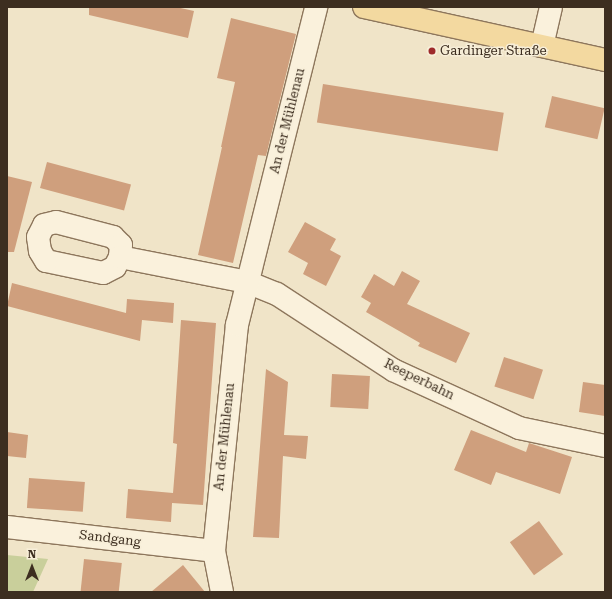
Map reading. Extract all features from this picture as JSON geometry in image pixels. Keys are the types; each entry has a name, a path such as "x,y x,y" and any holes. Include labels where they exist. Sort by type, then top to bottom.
{"main road":[{"path":"364,7 605,60"}],"street":[{"name":"An der Mühlenau","path":"222,592 214,551 237,325 316,7"},
{"path":"542,46 551,7"},
{"path":"120,257 247,282"},
{"name":"Reeperbahn","path":"247,282 277,294 393,370 519,428 605,446"},
{"name":"Sandgang","path":"7,526 214,551"}],"green space":[{"path":"7,555 48,559 33,592 7,592"}],"building":[{"path":"89,7 176,7 194,11 188,38 89,15"},
{"path":"231,18 296,34 266,156 258,155 233,263 198,255 235,82 217,78"},
{"path":"323,84 504,113 498,151 317,123"},
{"path":"552,96 605,108 597,139 545,127"},
{"path":"47,162 131,185 124,211 40,188"},
{"path":"7,176 32,182 14,252 7,252"},
{"path":"305,222 336,239 330,250 341,256 326,286 303,274 308,263 288,252"},
{"path":"402,271 420,281 407,304 470,333 456,363 418,346 420,343 366,312 371,303 361,297 374,274 394,286"},
{"path":"12,283 126,313 127,299 174,303 173,323 142,320 140,341 7,306"},
{"path":"181,320 216,323 203,505 172,503 171,522 126,518 128,489 173,493 177,444 173,443"},
{"path":"504,357 543,370 533,399 494,386"},
{"path":"266,369 288,382 284,435 308,436 306,459 283,456 279,538 253,537"},
{"path":"332,374 370,376 368,409 330,407"},
{"path":"583,382 605,385 605,416 579,412"},
{"path":"471,430 526,452 529,443 572,457 560,494 496,472 491,485 454,470"},
{"path":"7,432 28,435 26,458 7,456"},
{"path":"29,478 85,482 83,512 27,508"},
{"path":"539,521 563,554 534,575 510,542"},
{"path":"84,559 122,563 119,592 81,592"},
{"path":"183,565 205,592 151,592"}],"place":[{"name":"Gardinger Straße","path":"432,51"}]}
